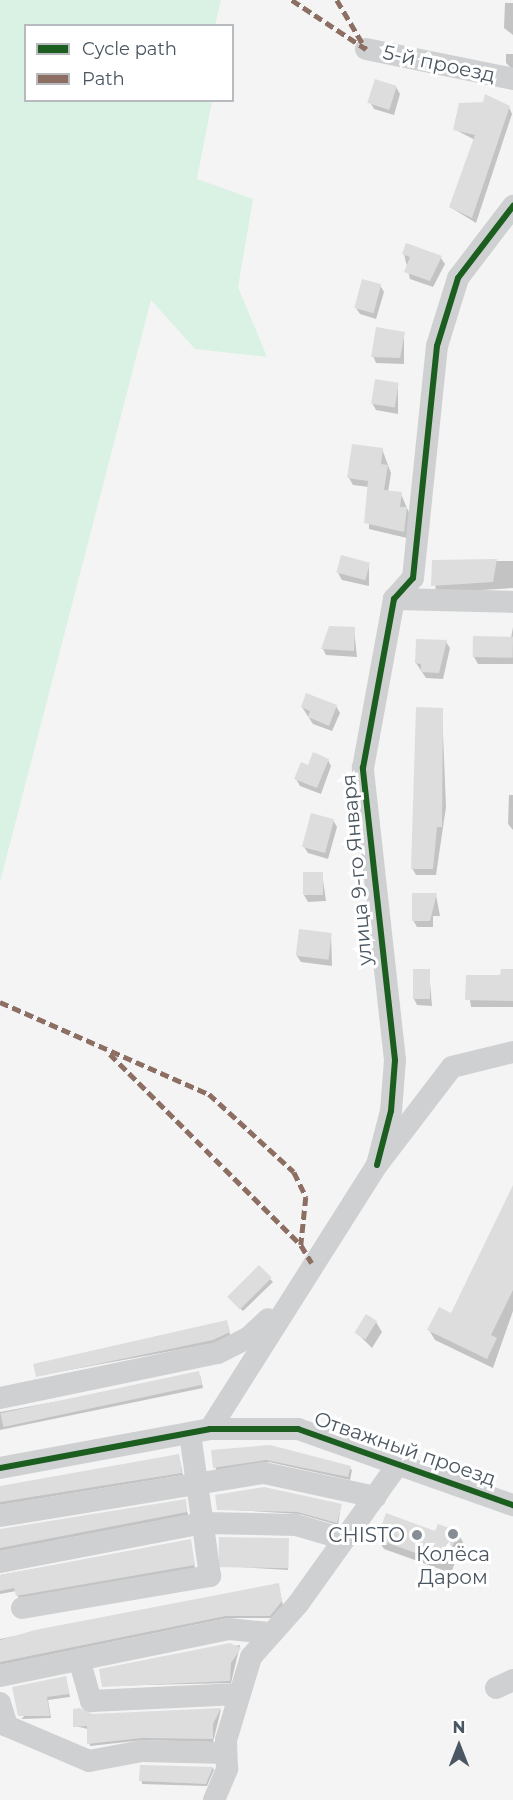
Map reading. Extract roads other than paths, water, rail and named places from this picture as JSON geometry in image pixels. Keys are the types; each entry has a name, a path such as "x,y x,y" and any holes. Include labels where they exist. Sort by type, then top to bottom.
{"street":[{"name":"5-й проезд","path":"366,49 513,79"},
{"name":"улица 9-го Января","path":"377,1165 391,1111 395,1060 363,768 394,599 413,578 427,420 447,312 458,278 513,206"},
{"path":"394,599 513,602"},
{"path":"22,1608 210,1576 198,1481 200,1431 377,1165 452,1067 513,1052"},
{"path":"0,1398 218,1353 249,1337 284,1306"},
{"name":"Отважный проезд","path":"0,1468 200,1431 298,1429 513,1505"},
{"path":"214,1800 227,1769 226,1753 239,1694 251,1658 344,1539 399,1463"},
{"path":"0,1516 198,1481 264,1473 375,1497"},
{"path":"0,1562 203,1523 296,1525 344,1539"},
{"path":"0,1676 229,1629 269,1633"},
{"path":"80,1659 91,1701 239,1694"},
{"path":"0,1703 7,1726 88,1761 142,1751 226,1753"}],"place":[{"name":"Колёса Даром","path":"453,1534"},
{"name":"CHISTO","path":"417,1535"}]}
